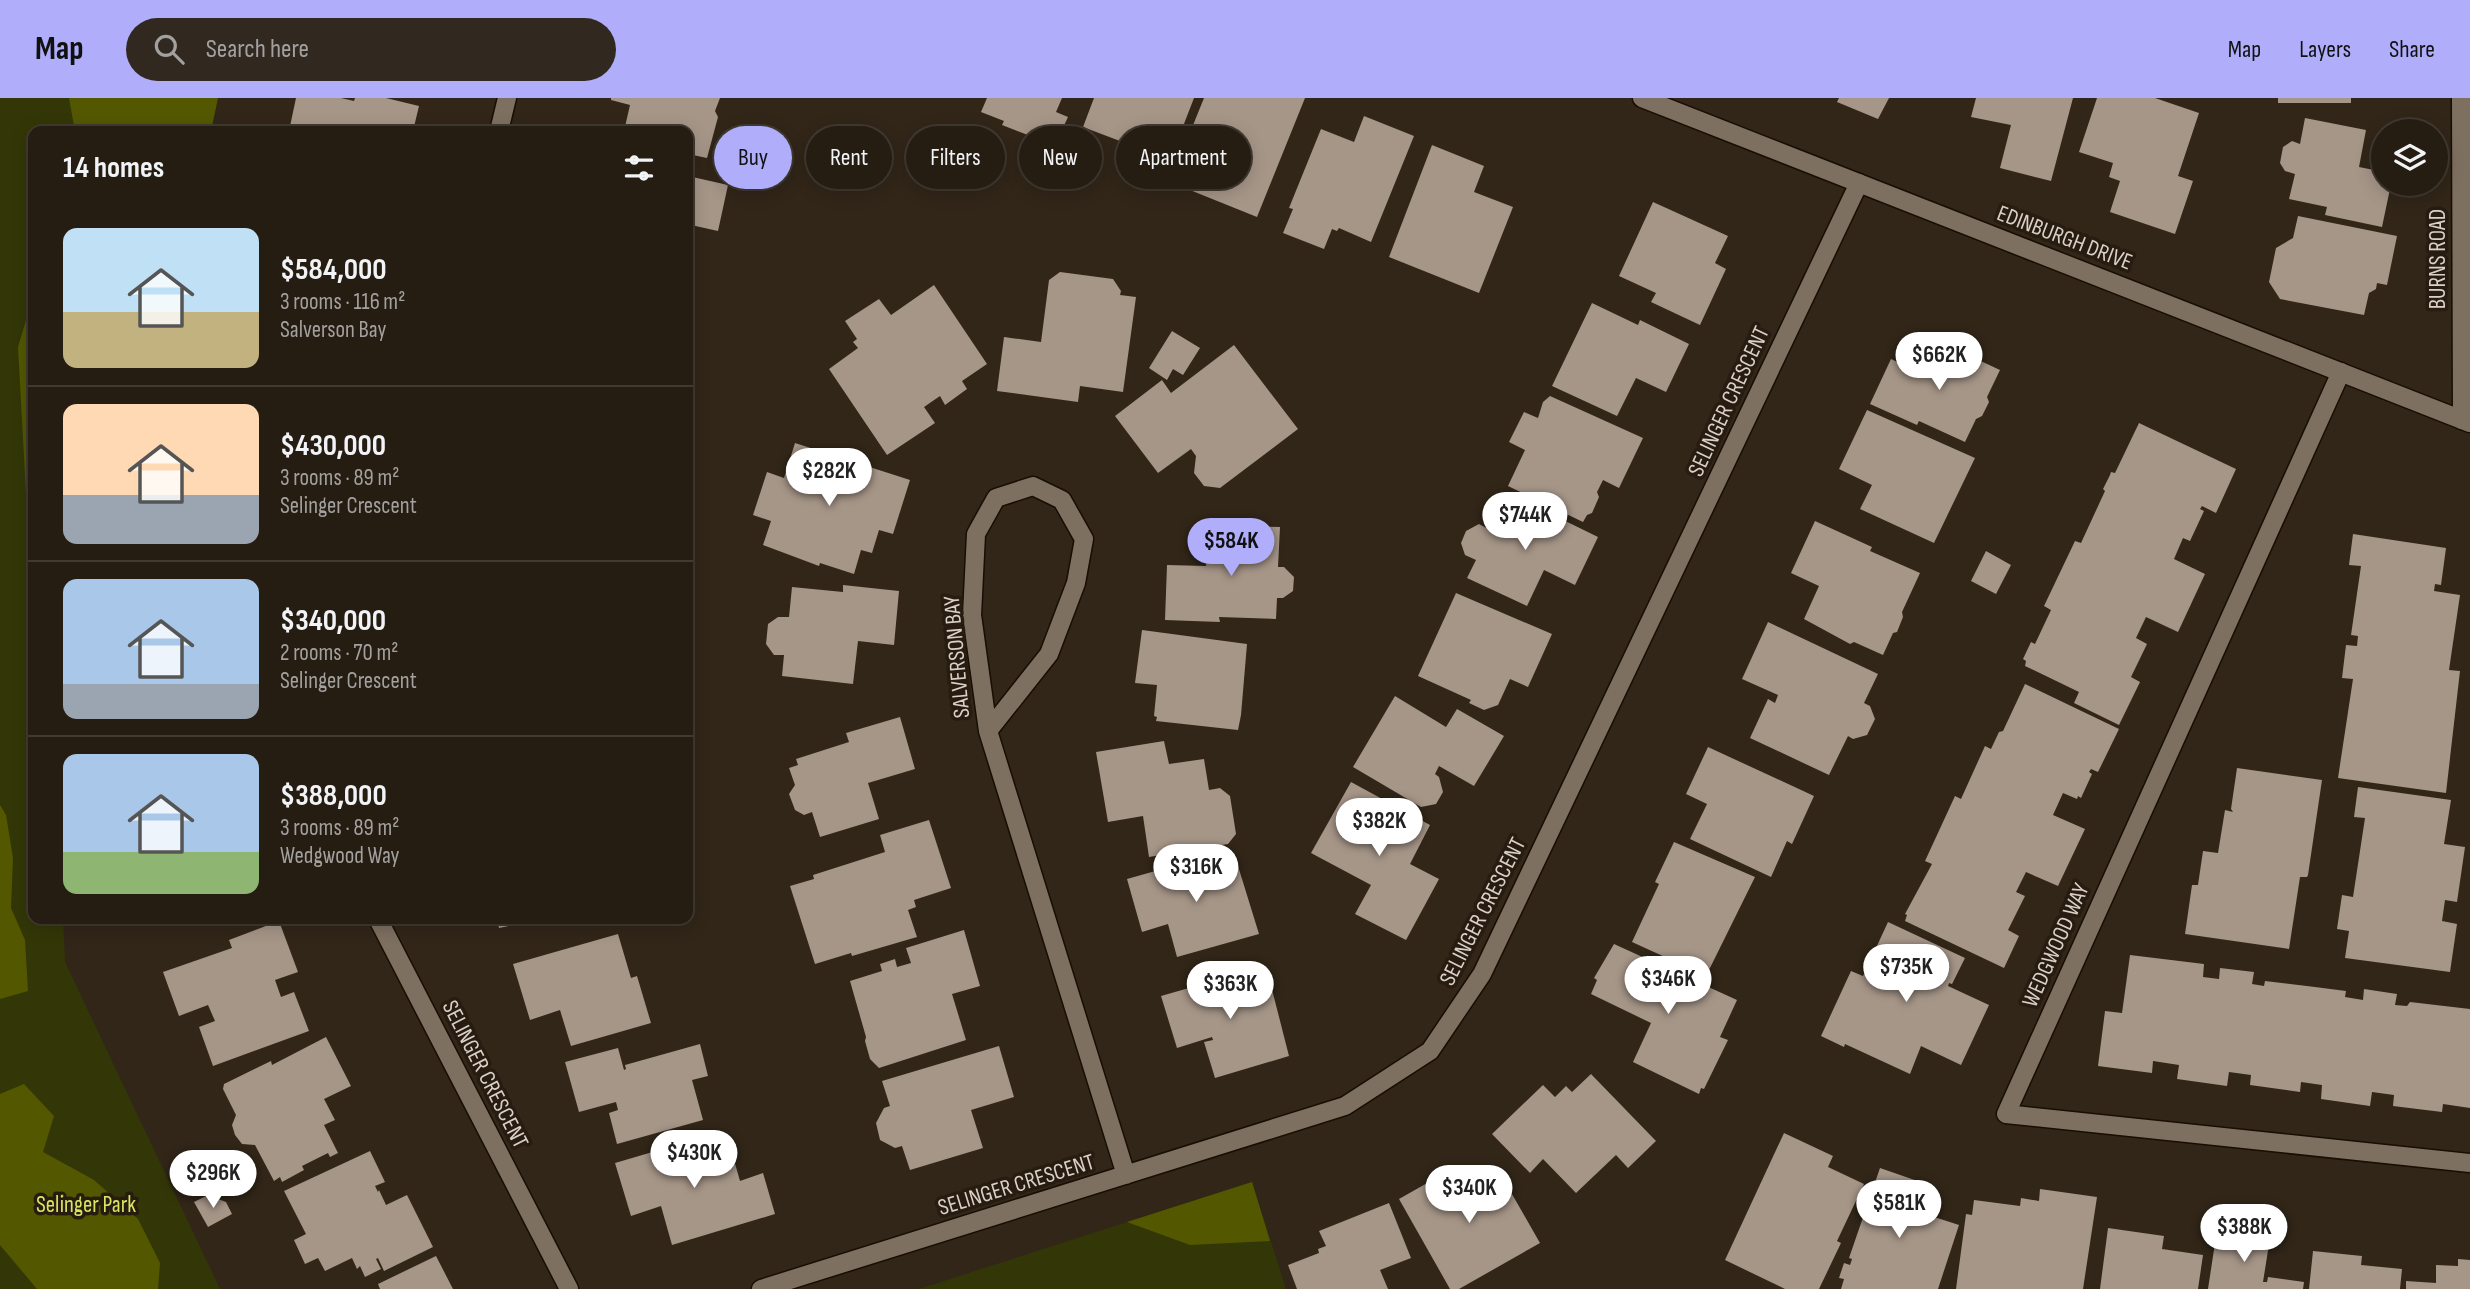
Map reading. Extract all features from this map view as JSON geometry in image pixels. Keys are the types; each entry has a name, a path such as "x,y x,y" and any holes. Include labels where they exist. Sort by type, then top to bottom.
{"street":[{"path":"500,126 507,98"},
{"name":"EDINBURGH DRIVE","path":"1642,98 2466,421"},
{"name":"BURNS ROAD","path":"2461,98 2466,421"},
{"name":"SELINGER CRESCENT","path":"761,1289 1345,1106 1430,1051 1482,974 1859,183"},
{"name":"WEDGWOOD WAY","path":"2341,372 2006,1114 2470,1163"},
{"name":"SALVERSON BAY","path":"988,730 1049,654 1078,572 1084,539 1062,500 1033,486 996,498 976,534 972,615 988,730 1126,1175"},
{"name":"SELINGER CRESCENT","path":"381,924 569,1289"}],"green space":[{"name":"Selinger Park","path":"0,98 218,98 212,126 28,126 28,924 63,924 65,962 220,1289 0,1289"},
{"path":"69,98 218,98 212,126 74,126"},
{"path":"28,314 28,511 27,511 18,347"},
{"path":"0,805 6,815 13,858 11,908 25,940 28,991 0,999"},
{"path":"24,1084 54,1116 43,1152 94,1180 138,1219 160,1263 158,1289 37,1289 0,1245 0,1094"},
{"path":"1252,1182 1286,1289 919,1289"},
{"path":"1252,1182 1270,1241 1190,1245 1127,1222"}],"building":[{"path":"296,98 341,98 354,101 355,98 386,98 419,106 414,126 290,126"},
{"path":"611,98 720,98 715,111 718,117 707,158 693,155 693,126 625,126 630,105"},
{"path":"987,98 1062,98 1056,112 1068,117 1064,126 1019,126 1019,132 1002,125 1004,121 981,112"},
{"path":"1094,98 1194,98 1183,126 1116,126 1116,140 1102,134 1102,126 1083,126"},
{"path":"1204,98 1305,98 1257,217 1187,189 1251,189 1251,126 1193,126"},
{"path":"1839,98 1889,98 1878,119 1837,102"},
{"path":"1976,98 2073,98 2051,181 2000,168 2011,125 1971,117"},
{"path":"2097,98 2155,98 2199,113 2178,176 2193,181 2175,234 2110,212 2120,181 2109,177 2113,163 2079,152"},
{"path":"2278,98 2351,98 2351,103 2278,103"},
{"path":"1364,116 1414,136 1371,242 1339,228 1337,231 1332,229 1324,249 1283,233 1293,209 1289,208 1321,129 1354,142"},
{"path":"2305,118 2366,130 2359,167 2371,169 2371,196 2388,196 2382,227 2325,215 2327,207 2289,199 2295,174 2285,171 2280,163 2283,147 2292,141 2300,144"},
{"path":"1432,145 1484,166 1474,192 1513,207 1479,293 1389,257"},
{"path":"693,177 714,182 714,189 727,189 718,231 693,225"},
{"path":"1653,202 1728,236 1715,263 1726,269 1700,325 1651,302 1656,293 1619,276"},
{"path":"2298,216 2397,236 2387,285 2377,283 2376,289 2369,293 2364,315 2280,299 2269,282 2276,248 2293,238"},
{"path":"1060,272 1113,279 1121,291 1120,295 1136,297 1123,392 1080,386 1078,402 997,391 1004,337 1041,342 1049,280"},
{"path":"934,285 987,364 962,381 967,389 945,405 940,396 924,407 935,423 887,455 829,369 858,348 853,342 857,339 845,321 879,299 891,315"},
{"path":"1592,303 1638,325 1640,320 1689,344 1666,392 1636,378 1617,416 1552,386"},
{"path":"1172,331 1200,348 1183,375 1173,369 1167,380 1149,368"},
{"path":"1940,342 2000,370 1987,397 1989,402 1982,416 1976,419 1965,442 1919,421 1917,425 1870,404 1891,359 1925,375"},
{"path":"1234,345 1298,429 1220,488 1204,486 1194,473 1196,456 1191,449 1158,473 1115,416 1162,380 1171,393"},
{"path":"1550,396 1643,438 1619,488 1603,480 1592,513 1587,515 1583,522 1508,486 1525,450 1509,442 1524,412 1538,418 1543,402"},
{"path":"1867,410 1975,458 1934,543 1860,509 1872,485 1839,469"},
{"path":"2139,423 2236,469 2216,513 2202,506 2200,509 2204,511 2190,541 2183,538 2174,559 2205,574 2178,632 2146,617 2136,638 2147,644 2131,677 2140,682 2119,725 2074,703 2079,692 2025,666 2026,661 2023,659 2031,642 2035,644 2051,610 2044,606 2075,541 2081,543 2111,472 2115,473"},
{"path":"795,443 910,480 893,534 879,530 872,553 861,550 854,574 820,563 819,566 763,545 771,521 753,515 767,472 784,478"},
{"path":"1503,500 1544,519 1547,512 1598,537 1575,585 1544,570 1527,606 1467,578 1476,560 1465,555 1461,543 1466,531 1479,524 1490,530"},
{"path":"1815,521 1872,547 1870,551 1920,573 1902,612 1903,617 1897,632 1893,633 1883,655 1854,642 1850,644 1804,619 1819,586 1791,573"},
{"path":"1212,525 1280,527 1278,567 1284,567 1294,577 1293,591 1283,598 1277,598 1276,619 1219,617 1220,622 1165,620 1167,565 1206,566 1207,557 1211,557"},
{"path":"2353,534 2446,548 2441,585 2435,584 2434,591 2460,595 2449,670 2460,671 2446,793 2338,778 2353,679 2342,678 2346,645 2357,646 2358,636 2351,635 2361,566 2349,565"},
{"path":"1986,551 2011,565 1996,594 1971,581"},
{"path":"843,585 899,591 894,645 858,641 853,684 782,676 784,655 774,655 766,644 768,624 778,617 789,617 792,587 843,592"},
{"path":"1456,593 1552,634 1528,687 1510,679 1498,705 1484,710 1469,703 1471,700 1418,676"},
{"path":"1768,622 1878,674 1864,703 1870,706 1875,719 1867,735 1853,739 1848,736 1829,775 1750,738 1768,699 1775,703 1778,695 1742,679"},
{"path":"1142,630 1247,644 1238,730 1156,721 1157,717 1154,716 1157,685 1135,683"},
{"path":"2025,684 2119,729 2098,772 2091,769 2089,772 2092,774 2081,798 2063,793 2053,815 2085,829 2058,886 2026,872 2016,892 2025,896 2008,930 2019,936 2004,968 1905,921 1905,914 1932,864 1925,861 1955,796 1961,799 1985,746 1991,749 1999,732 2003,731"},
{"path":"1395,696 1446,727 1457,709 1504,736 1474,786 1439,766 1435,774 1439,777 1443,792 1436,804 1421,807 1353,767"},
{"path":"900,717 915,769 868,783 879,819 820,837 812,812 804,815 795,810 789,794 795,785 789,768 798,765 796,759 849,742 846,733"},
{"path":"1164,741 1169,764 1204,759 1209,790 1220,788 1230,796 1236,834 1228,844 1149,857 1143,816 1108,822 1096,752"},
{"path":"1708,747 1814,796 1792,844 1787,841 1771,877 1690,839 1707,804 1686,794"},
{"path":"2237,768 2322,780 2308,875 2300,877 2289,949 2185,934 2192,885 2198,885 2203,851 2218,853 2225,810 2233,812 2231,809"},
{"path":"1351,782 1430,825 1410,864 1439,879 1406,940 1355,914 1371,885 1311,853"},
{"path":"2358,787 2451,800 2444,844 2465,847 2457,902 2445,900 2442,921 2457,924 2450,972 2345,958 2349,931 2337,929 2342,895 2353,897 2365,818 2354,817"},
{"path":"929,820 951,888 914,900 916,907 908,910 917,937 815,964 790,886 814,879 813,875 885,852 880,835"},
{"path":"1674,842 1755,877 1708,972 1679,959 1678,963 1632,942 1659,884 1655,882"},
{"path":"1234,853 1259,934 1177,957 1168,924 1142,932 1127,879 1205,857 1206,861"},
{"path":"1888,922 1965,958 1952,984 1949,983 1948,986 1989,1005 1961,1065 1921,1046 1910,1074 1821,1036 1851,971 1863,976"},
{"path":"271,924 280,924 298,972 275,980 281,997 294,992 309,1031 213,1066 199,1027 215,1021 208,1005 179,1016 163,972 232,948 229,940"},
{"path":"498,924 518,924 499,928"},
{"path":"964,930 980,986 952,994 966,1040 879,1068 870,1059 850,981 882,971 880,964 895,959 897,967 911,963 906,948"},
{"path":"618,934 631,978 637,976 651,1023 571,1046 560,1010 530,1020 513,964"},
{"path":"1614,944 1737,1000 1720,1037 1728,1040 1699,1094 1633,1062 1651,1023 1591,994 1597,980 1594,978"},
{"path":"2130,955 2204,964 2203,977 2219,979 2220,968 2254,972 2252,984 2264,986 2265,981 2346,991 2345,997 2363,1000 2364,989 2397,994 2395,1005 2407,1006 2410,1002 2470,1009 2470,1108 2443,1104 2442,1112 2393,1106 2394,1095 2372,1092 2370,1106 2321,1099 2322,1085 2301,1082 2300,1092 2250,1085 2251,1075 2229,1072 2227,1086 2177,1079 2179,1065 2153,1061 2152,1073 2098,1066 2105,1011 2122,1013"},
{"path":"1266,966 1289,1056 1215,1078 1204,1042 1213,1040 1212,1037 1177,1048 1161,996"},
{"path":"326,1037 351,1086 324,1099 335,1120 324,1125 338,1153 330,1157 328,1153 302,1166 304,1170 282,1182 280,1177 274,1181 255,1145 242,1144 235,1135 232,1125 236,1115 223,1089 224,1084 271,1061 272,1065"},
{"path":"700,1044 708,1076 692,1080 703,1120 617,1144 609,1113 618,1110 616,1102 579,1112 565,1062 618,1048 624,1070 625,1065"},
{"path":"999,1046 1014,1097 971,1110 983,1148 910,1170 902,1146 895,1148 880,1140 876,1123 884,1108 890,1106 882,1081"},
{"path":"1591,1074 1656,1141 1628,1168 1616,1155 1576,1193 1543,1159 1530,1173 1492,1134 1543,1085 1555,1097 1566,1086 1572,1092"},
{"path":"1784,1133 1833,1156 1828,1167 1864,1184 1837,1241 1841,1243 1819,1289 1785,1289 1725,1260"},
{"path":"728,1139 740,1181 763,1173 775,1214 672,1245 661,1206 631,1216 615,1163 673,1146 675,1155"},
{"path":"370,1151 385,1182 375,1186 386,1205 407,1195 433,1247 384,1271 378,1258 376,1259 381,1269 365,1277 352,1258 325,1271 318,1258 305,1264 294,1240 306,1234 284,1191"},
{"path":"1497,1168 1540,1243 1459,1289 1450,1289 1399,1199 1452,1169 1462,1187"},
{"path":"1880,1168 1929,1185 1919,1217 1923,1219 1925,1214 1959,1225 1938,1289 1841,1289 1844,1279 1839,1278 1844,1263 1850,1265 1852,1259 1849,1258"},
{"path":"2040,1189 2097,1197 2083,1289 1956,1289 1966,1214 1972,1215 1974,1200 2020,1206 2021,1198 2039,1201"},
{"path":"208,1195 226,1202 232,1214 208,1227 194,1202"},
{"path":"1389,1203 1411,1258 1380,1270 1388,1289 1297,1289 1288,1265 1319,1253 1318,1249 1326,1246 1319,1231"},
{"path":"2108,1228 2164,1236 2162,1249 2203,1255 2198,1289 2100,1289"},
{"path":"2217,1230 2270,1238 2263,1282 2267,1282 2268,1277 2304,1282 2303,1289 2208,1289"},
{"path":"2313,1251 2362,1256 2361,1265 2402,1269 2400,1289 2309,1289"},
{"path":"436,1256 453,1289 380,1289 378,1284"},
{"path":"2458,1259 2470,1260 2470,1289 2406,1289 2406,1281 2436,1283 2436,1265 2458,1266"}]}
